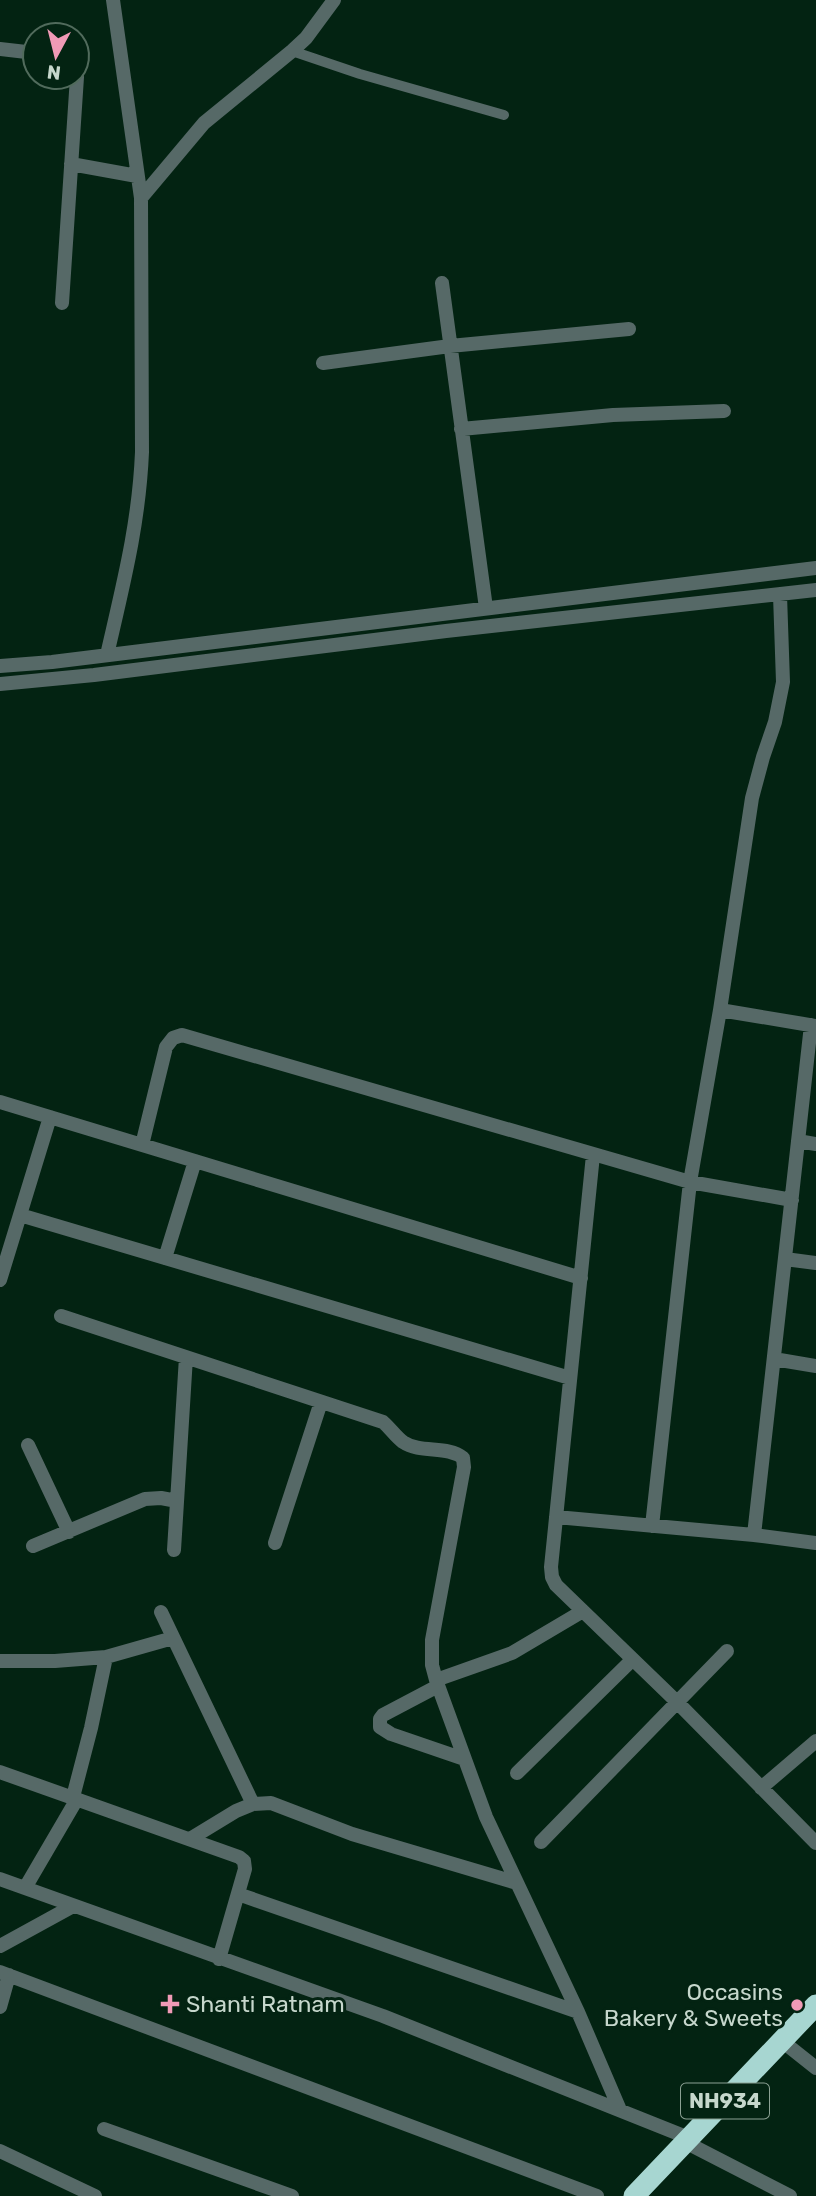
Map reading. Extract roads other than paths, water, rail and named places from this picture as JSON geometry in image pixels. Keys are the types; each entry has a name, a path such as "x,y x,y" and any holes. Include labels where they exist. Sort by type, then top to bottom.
{"highway":[{"name":"NH934","path":"634,2196 816,2005"}],"street":[{"path":"107,655 133,544 141,482 141,198 113,0"},
{"path":"141,198 204,123 306,38 334,0"},
{"path":"0,49 21,51"},
{"path":"62,303 76,91"},
{"path":"71,164 137,176"},
{"path":"442,283 486,608"},
{"path":"323,363 450,346 629,329"},
{"path":"461,429 613,415 724,411"},
{"path":"0,666 816,568"},
{"path":"0,684 816,590"},
{"path":"652,1526 690,1182 720,1010 752,798 775,722 783,682 780,595"},
{"path":"720,1010 813,1026 754,1535"},
{"path":"142,1145 166,1047 173,1038 182,1035 690,1182 792,1200"},
{"path":"0,1102 581,1278"},
{"path":"0,1280 50,1117"},
{"path":"798,1141 816,1144"},
{"path":"593,1155 552,1577 556,1585 676,1701 816,1843"},
{"path":"165,1258 195,1161"},
{"path":"20,1215 570,1378"},
{"path":"785,1259 816,1263"},
{"path":"61,1316 383,1422 403,1442 412,1446 457,1453 463,1458 464,1467 432,1640 432,1665 486,1817 578,2011 620,2110"},
{"path":"174,1550 186,1357"},
{"path":"774,1359 816,1366"},
{"path":"275,1543 321,1402"},
{"path":"28,1445 69,1532"},
{"path":"33,1546 145,1499 177,1501"},
{"path":"556,1517 816,1543"},
{"path":"464,1759 391,1734 380,1727 380,1719 437,1683 512,1653 583,1611"},
{"path":"161,1612 253,1804"},
{"path":"0,1661 106,1657 173,1638"},
{"path":"541,1842 727,1651"},
{"path":"25,1888 75,1798 106,1657"},
{"path":"517,1773 632,1660"},
{"path":"761,1788 816,1741"},
{"path":"0,1772 190,1839 244,1861 245,1868 219,1959"},
{"path":"190,1839 236,1811 253,1804 271,1803 352,1834 517,1883"},
{"path":"0,1879 383,2016 620,2110 687,2140 790,2196"},
{"path":"238,1894 578,2011"},
{"path":"0,1946 73,1906"},
{"path":"0,2007 4,1973 597,2196"},
{"path":"782,2041 816,2068"},
{"path":"104,2129 292,2196"},
{"path":"0,2151 95,2196"}],"lane":[{"path":"292,51 360,74 504,115"}],"place":[{"name":"Shanti Ratnam","path":"170,2004"},
{"name":"Occasins Bakery & Sweets","path":"797,2005"}]}
